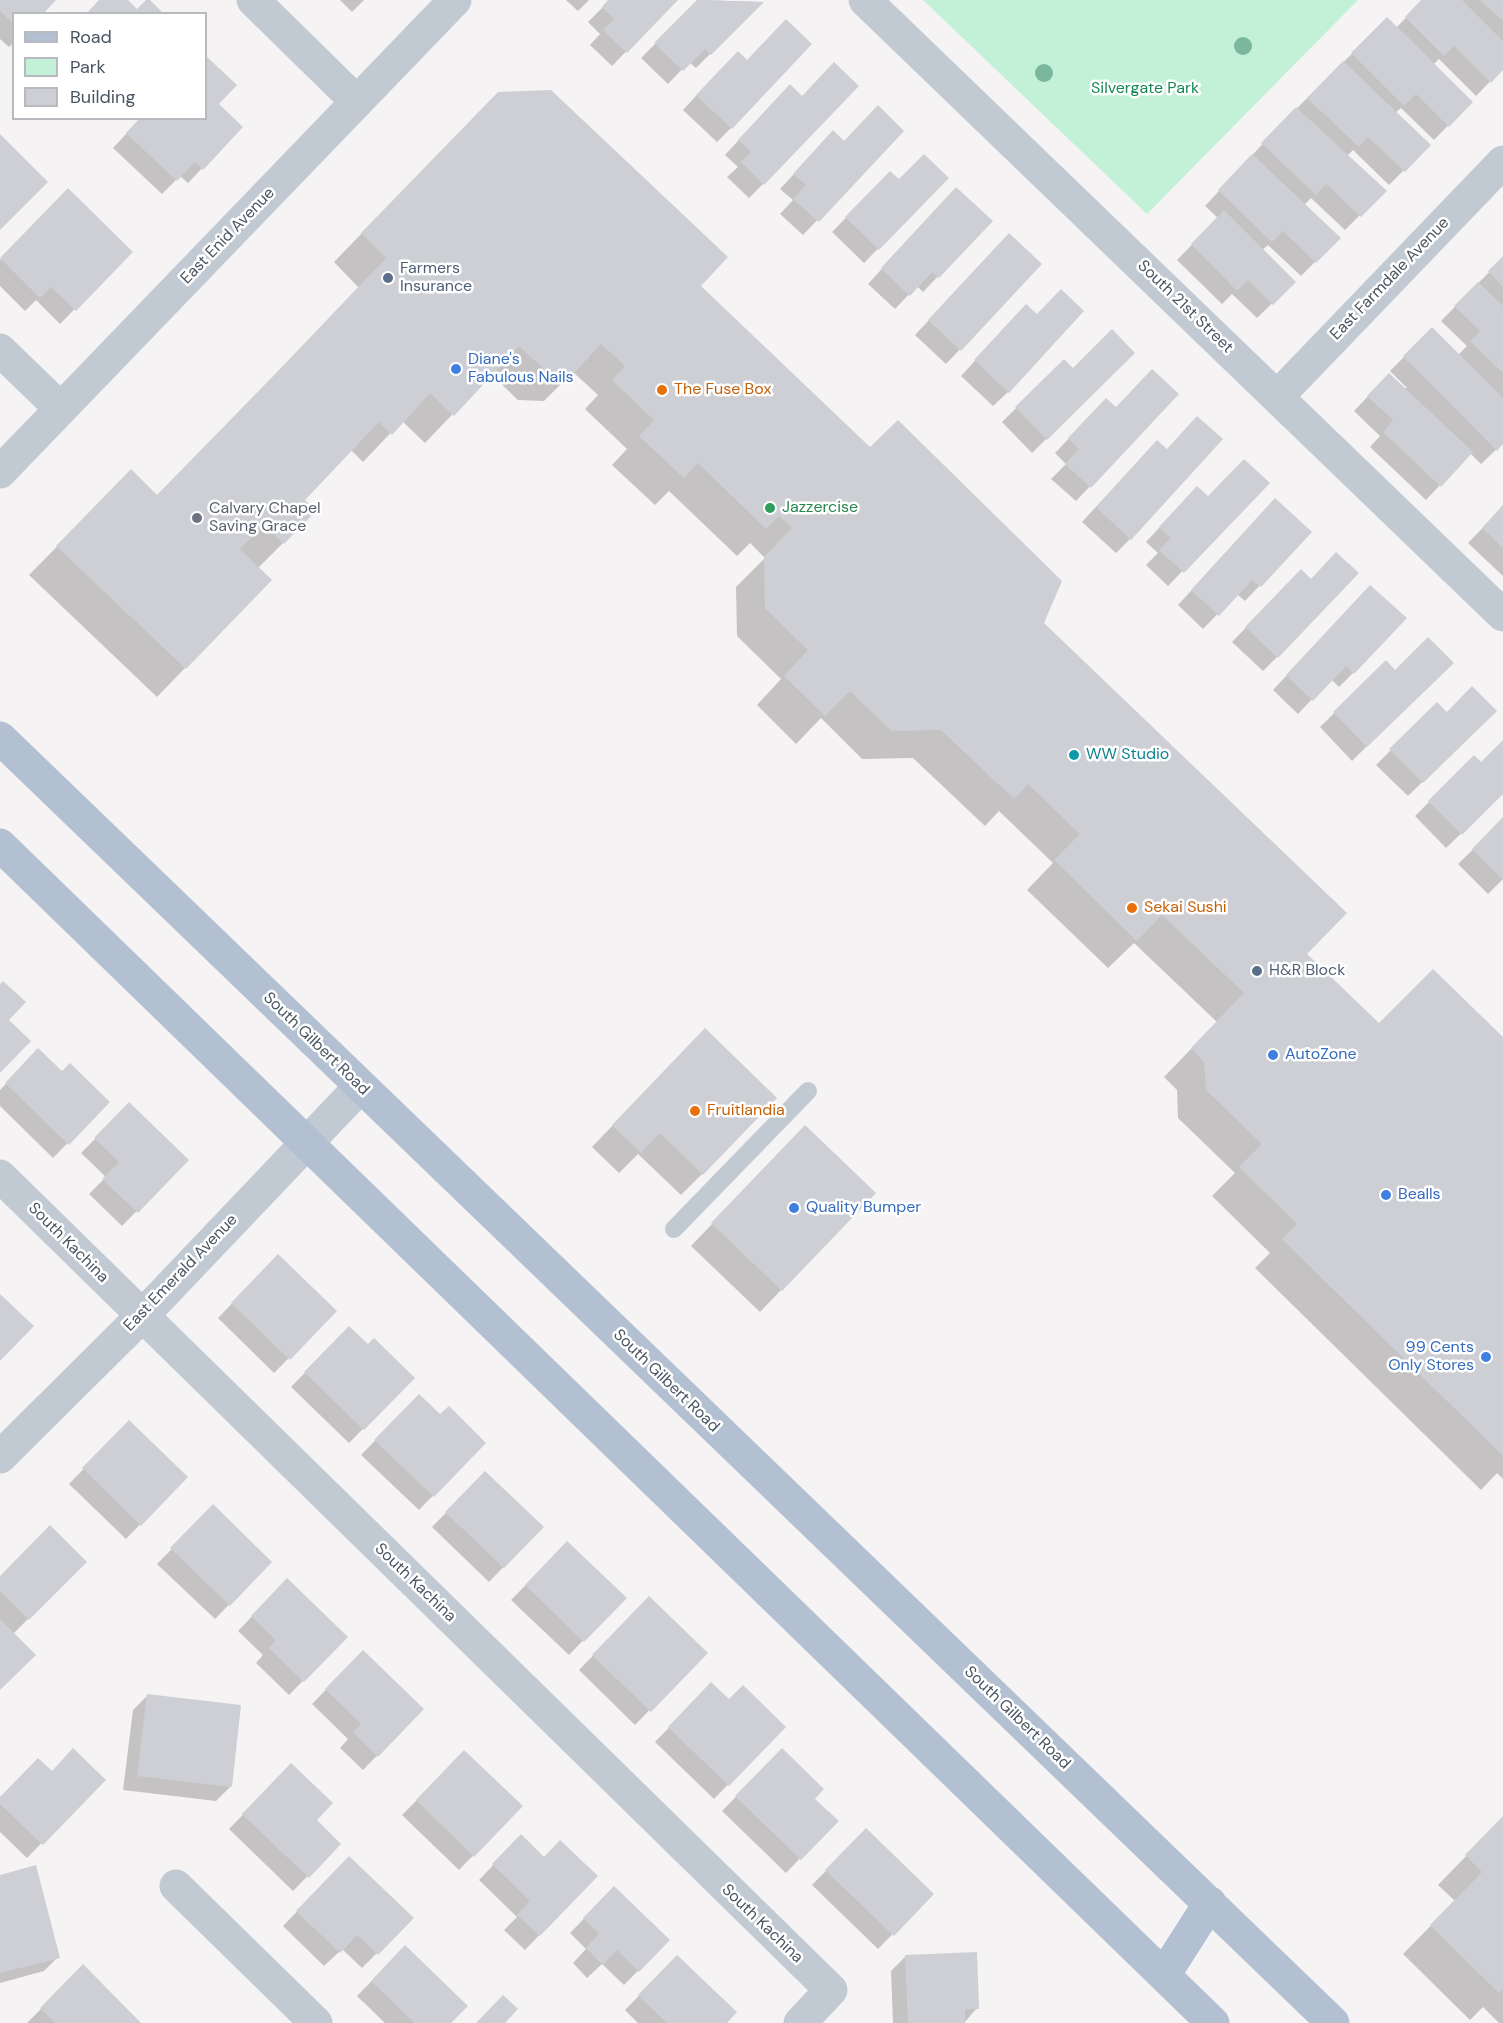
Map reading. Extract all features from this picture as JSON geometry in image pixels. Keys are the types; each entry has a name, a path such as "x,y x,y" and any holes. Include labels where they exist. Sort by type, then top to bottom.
{"main road":[{"name":"South Gilbert Road","path":"0,738 1333,2023"},
{"path":"0,845 1213,2023"},
{"path":"1164,1975 1210,1903"}],"street":[{"path":"253,0 357,102"},
{"name":"East Enid Avenue","path":"0,472 455,0"},
{"name":"South 21st Street","path":"865,0 1503,615"},
{"name":"East Farmdale Avenue","path":"1278,396 1503,162"},
{"path":"0,350 61,409"},
{"name":"East Emerald Avenue","path":"0,1457 142,1316 360,1087"},
{"name":"South Kachina","path":"0,1176 831,1990 800,2023"},
{"path":"176,1886 316,2023"}],"lane":[{"path":"674,1229 808,1091"}],"green space":[{"name":"Silvergate Park","path":"923,0 1358,0 1147,214"}],"building":[{"path":"0,0 56,0 45,12 12,12 12,22 0,11"},
{"path":"99,0 128,0 137,9 146,0 150,0 162,12 88,12"},
{"path":"608,0 678,0 627,53 603,30 614,19 602,7"},
{"path":"697,0 764,2 711,55 705,49 683,71 654,43"},
{"path":"1421,0 1462,0 1503,41 1503,70 1491,83 1454,46 1444,56 1405,17"},
{"path":"1480,0 1503,0 1503,21"},
{"path":"1387,17 1473,102 1449,127 1416,94 1404,106 1351,53"},
{"path":"786,19 812,44 732,129 696,95 738,51 747,60"},
{"path":"207,57 237,85 219,104 243,127 203,170 195,162 177,181 126,133 138,120 207,120"},
{"path":"1343,61 1431,145 1405,172 1368,137 1359,147 1307,98"},
{"path":"834,62 859,86 764,185 741,162 751,152 738,140 790,84 802,96"},
{"path":"551,90 728,257 701,286 870,447 898,420 1062,581 1044,623 1347,913 1307,954 1379,1023 1433,969 1503,1037 1503,1456 1282,1239 1297,1224 1239,1167 1262,1144 1206,1090 1204,1062 1191,1048 1244,993 1162,915 1137,941 1054,860 1080,834 1028,784 1014,799 941,730 891,731 850,691 825,716 784,676 808,650 765,608 764,557 792,528 779,516 766,529 698,463 684,478 639,436 654,420 612,380 625,366 601,344 574,373 547,372 519,346 454,416 430,393 392,435 379,422 305,500 316,511 284,544 264,525 240,549 272,580 186,669 56,546 131,469 157,495 280,369 386,258 361,233 498,92"},
{"path":"878,105 904,131 819,222 793,199 806,185 793,174 833,130 844,141"},
{"path":"1296,107 1387,191 1361,217 1326,184 1316,195 1261,143"},
{"path":"0,134 48,182 0,230"},
{"path":"924,154 949,178 879,250 845,217 890,171 899,179"},
{"path":"1252,154 1341,238 1316,263 1283,231 1272,242 1218,190"},
{"path":"956,187 993,221 939,278 932,272 910,296 881,268"},
{"path":"68,188 133,252 76,311 51,287 40,298 0,258"},
{"path":"1224,210 1296,282 1273,305 1248,280 1237,291 1191,244"},
{"path":"1009,233 1042,264 961,351 928,320"},
{"path":"1503,256 1503,287 1488,271"},
{"path":"1478,282 1503,306 1503,373 1470,341 1480,331 1454,306"},
{"path":"1061,289 1084,311 1009,393 974,360 1026,304 1037,314"},
{"path":"1432,327 1503,398 1503,444 1497,451 1403,356"},
{"path":"1112,329 1135,353 1047,440 1015,407 1064,359 1073,368"},
{"path":"1152,369 1179,394 1091,488 1065,464 1079,449 1068,438 1106,398 1116,407"},
{"path":"1389,373 1473,452 1441,487 1383,432 1393,420 1367,396"},
{"path":"1197,416 1223,439 1131,540 1096,507 1157,440 1167,449"},
{"path":"1244,459 1270,483 1184,573 1159,550 1171,538 1159,527 1197,486 1208,496"},
{"path":"1275,498 1312,532 1261,587 1252,580 1219,616 1191,590"},
{"path":"1503,505 1503,548 1482,528"},
{"path":"1336,552 1359,573 1278,658 1245,627 1301,569 1311,579"},
{"path":"1370,585 1407,618 1354,674 1346,666 1313,701 1286,675"},
{"path":"1428,637 1454,663 1367,747 1333,712 1386,660 1395,670"},
{"path":"1472,686 1497,711 1423,783 1389,749 1437,702 1447,712"},
{"path":"1503,740 1503,794 1462,835 1428,801 1474,755 1481,762"},
{"path":"1503,817 1503,880 1472,849"},
{"path":"3,981 26,1002 9,1020 31,1041 0,1073 0,984"},
{"name":"Fruitlandia","path":"705,1028 777,1098 703,1175 660,1133 641,1153 612,1125"},
{"path":"38,1048 62,1071 70,1063 110,1102 69,1145 5,1083"},
{"path":"129,1102 189,1160 138,1213 102,1179 119,1162 94,1138"},
{"name":"Quality Bumper","path":"805,1125 876,1193 782,1291 711,1223"},
{"path":"278,1254 337,1311 290,1360 231,1303"},
{"path":"0,1294 34,1326 0,1361"},
{"path":"349,1326 368,1344 374,1338 415,1378 364,1430 304,1372"},
{"path":"419,1394 440,1414 449,1406 486,1443 434,1497 374,1440"},
{"path":"129,1420 188,1477 141,1526 82,1468"},
{"path":"485,1471 544,1527 504,1568 445,1512"},
{"path":"213,1504 272,1562 230,1606 170,1548"},
{"path":"50,1525 87,1562 29,1620 0,1591 0,1576"},
{"path":"567,1541 627,1598 584,1642 525,1585"},
{"path":"287,1578 348,1637 304,1682 269,1648 276,1640 251,1616"},
{"path":"649,1596 708,1653 651,1712 592,1655"},
{"path":"0,1619 36,1655 0,1690"},
{"path":"363,1650 424,1709 378,1757 353,1732 361,1724 325,1689"},
{"path":"711,1682 729,1699 743,1685 786,1727 729,1786 668,1727"},
{"path":"147,1694 241,1705 232,1787 137,1776"},
{"path":"73,1748 106,1780 43,1845 0,1804 0,1797 38,1758 52,1771"},
{"path":"782,1748 824,1789 815,1799 839,1821 801,1860 735,1796"},
{"path":"464,1750 523,1806 474,1857 416,1800"},
{"path":"291,1763 333,1803 317,1820 341,1844 309,1878 242,1814"},
{"path":"1503,1816 1503,1989 1499,1993 1430,1925 1482,1872 1465,1855"},
{"path":"866,1828 934,1894 894,1936 825,1870"},
{"path":"521,1834 544,1857 560,1840 598,1876 540,1936 517,1915 530,1901 492,1864"},
{"path":"349,1856 414,1918 378,1955 357,1935 340,1953 296,1911"},
{"path":"36,1865 60,1958 0,1973 0,1875"},
{"path":"614,1886 670,1940 639,1972 617,1950 603,1965 586,1948 599,1934 583,1918"},
{"path":"405,1945 468,2006 451,2023 414,2023 371,1981"},
{"path":"977,1952 979,2009 965,2009 965,2023 908,2023 905,1955"},
{"path":"677,1955 737,2012 727,2023 667,2023 638,1995"},
{"path":"83,1964 141,2023 55,2023 40,2008"},
{"path":"503,1995 518,2009 505,2023 476,2023"}],"place":[{"name":"Farmers Insurance","path":"388,278"},
{"name":"Diane's Fabulous Nails","path":"456,369"},
{"name":"The Fuse Box","path":"662,390"},
{"name":"Jazzercise","path":"770,508"},
{"name":"Calvary Chapel Saving Grace","path":"197,518"},
{"name":"WW Studio","path":"1074,755"},
{"name":"Sekai Sushi","path":"1132,908"},
{"name":"H&R Block","path":"1257,971"},
{"name":"AutoZone","path":"1273,1055"},
{"name":"Fruitlandia","path":"695,1111"},
{"name":"Bealls","path":"1386,1195"},
{"name":"Quality Bumper","path":"794,1208"},
{"name":"99 Cents Only Stores","path":"1486,1357"}]}
